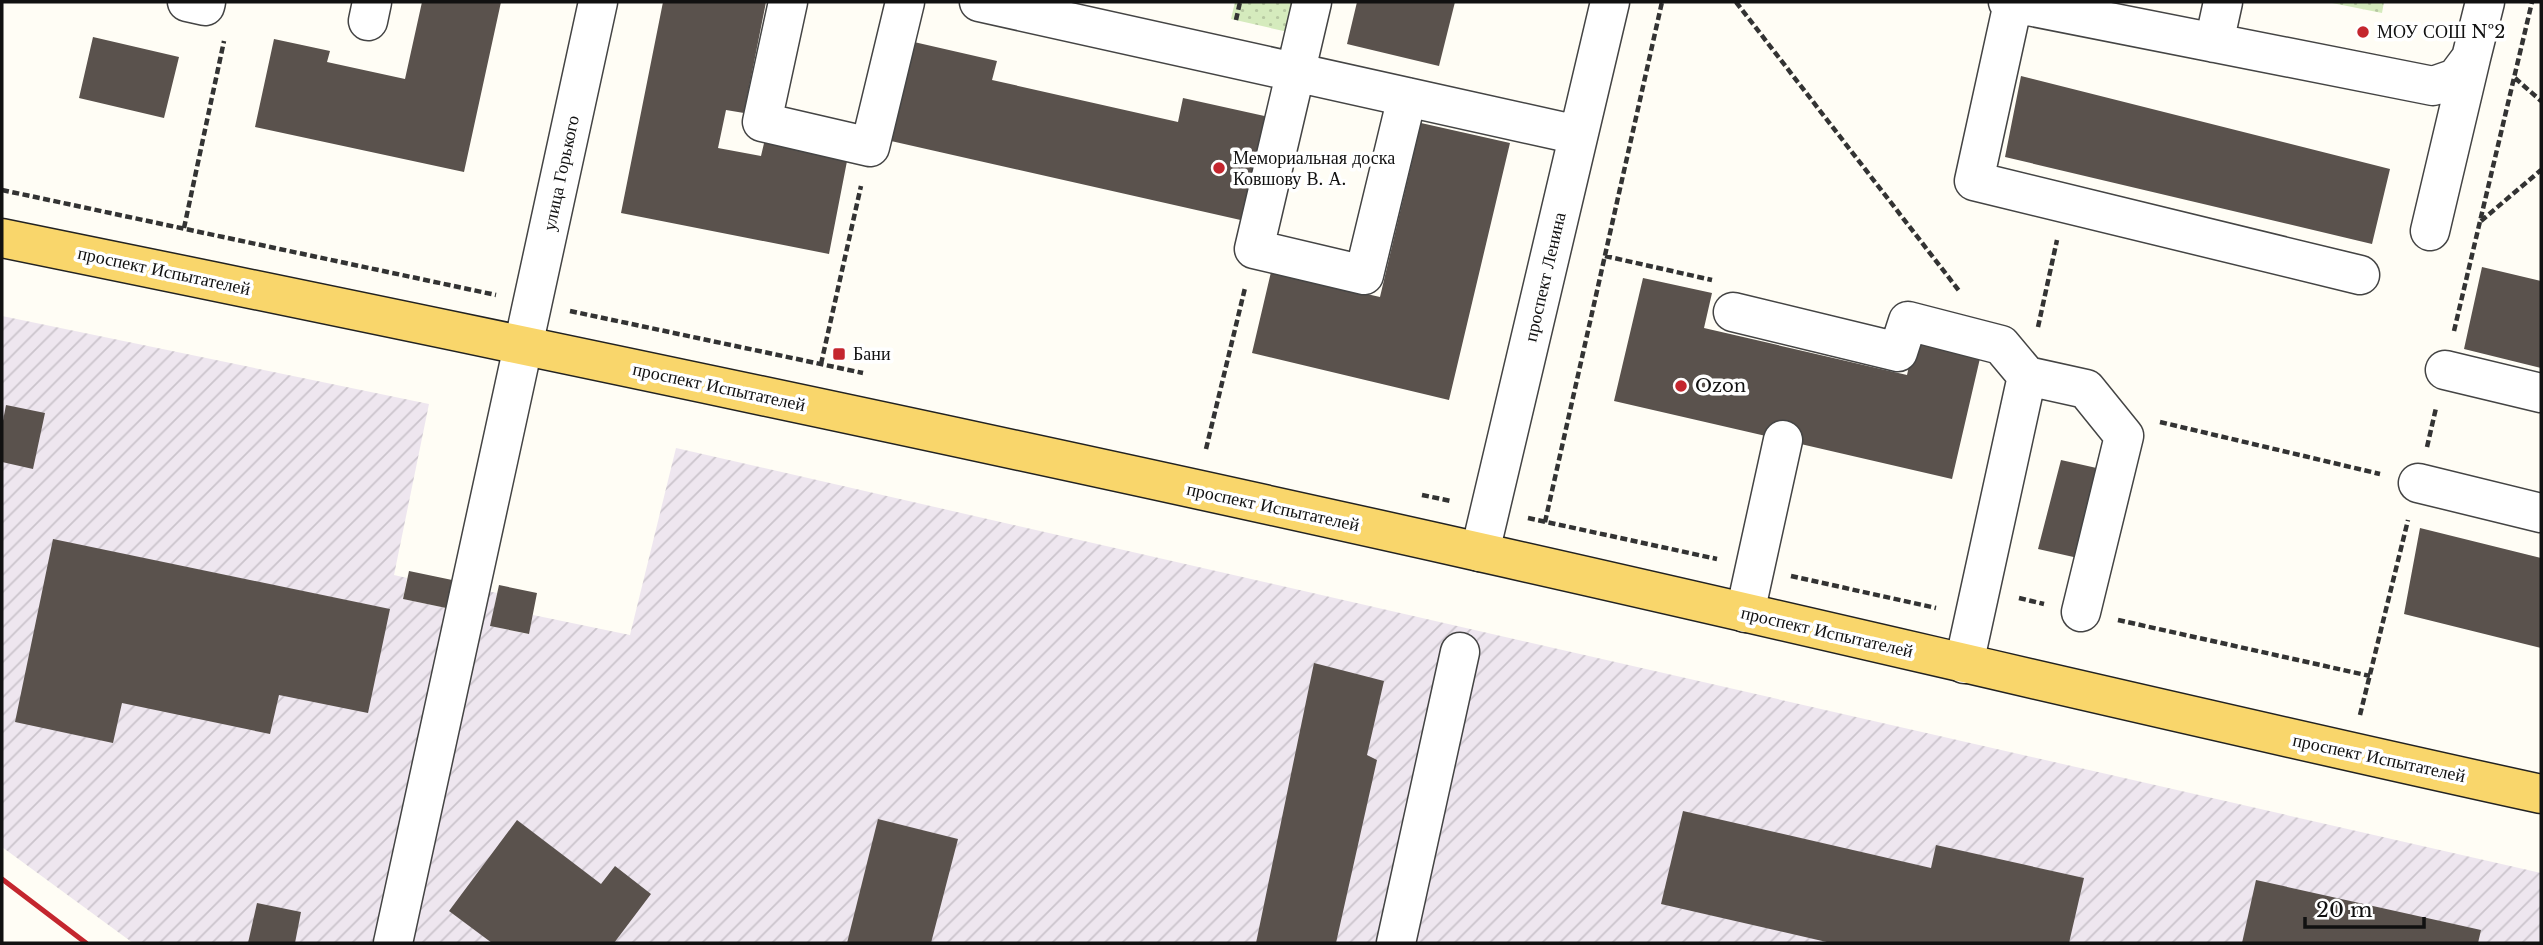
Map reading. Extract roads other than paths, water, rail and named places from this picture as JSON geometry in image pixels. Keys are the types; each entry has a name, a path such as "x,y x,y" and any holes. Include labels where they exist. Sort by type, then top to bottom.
{"main road":[{"name":"проспект Испытателей","path":"2,237 524,345 1480,552 2541,794"}],"street":[{"name":"улица Горького","path":"393,943 598,2"},
{"path":"788,2 762,122 870,147 905,2"},
{"path":"979,2 1578,135"},
{"path":"1312,2 1254,249 1364,275 1407,97"},
{"name":"проспект Ленина","path":"1480,552 1610,2"},
{"path":"2360,275 1974,181 2010,2 2432,86 2456,78 2471,58"},
{"path":"2214,43 2223,2"},
{"path":"2430,231 2485,2"},
{"path":"1733,312 1898,352 1908,321 2001,345 2027,376 2086,389 2124,436 2081,612"},
{"path":"2445,370 2541,393"},
{"path":"1964,664 2027,376"},
{"path":"1745,613 1783,440"},
{"path":"2418,483 2541,513"},
{"path":"1395,943 1461,652"}],"railway":[{"path":"2,879 86,943"}],"place":[{"name":"МОУ СОШ №2","path":"2363,32"},
{"name":"Мемориальная доска Ковшову В. А.","path":"1219,168"},
{"name":"Бани","path":"839,354"},
{"name":"Ozon","path":"1681,386"}]}
